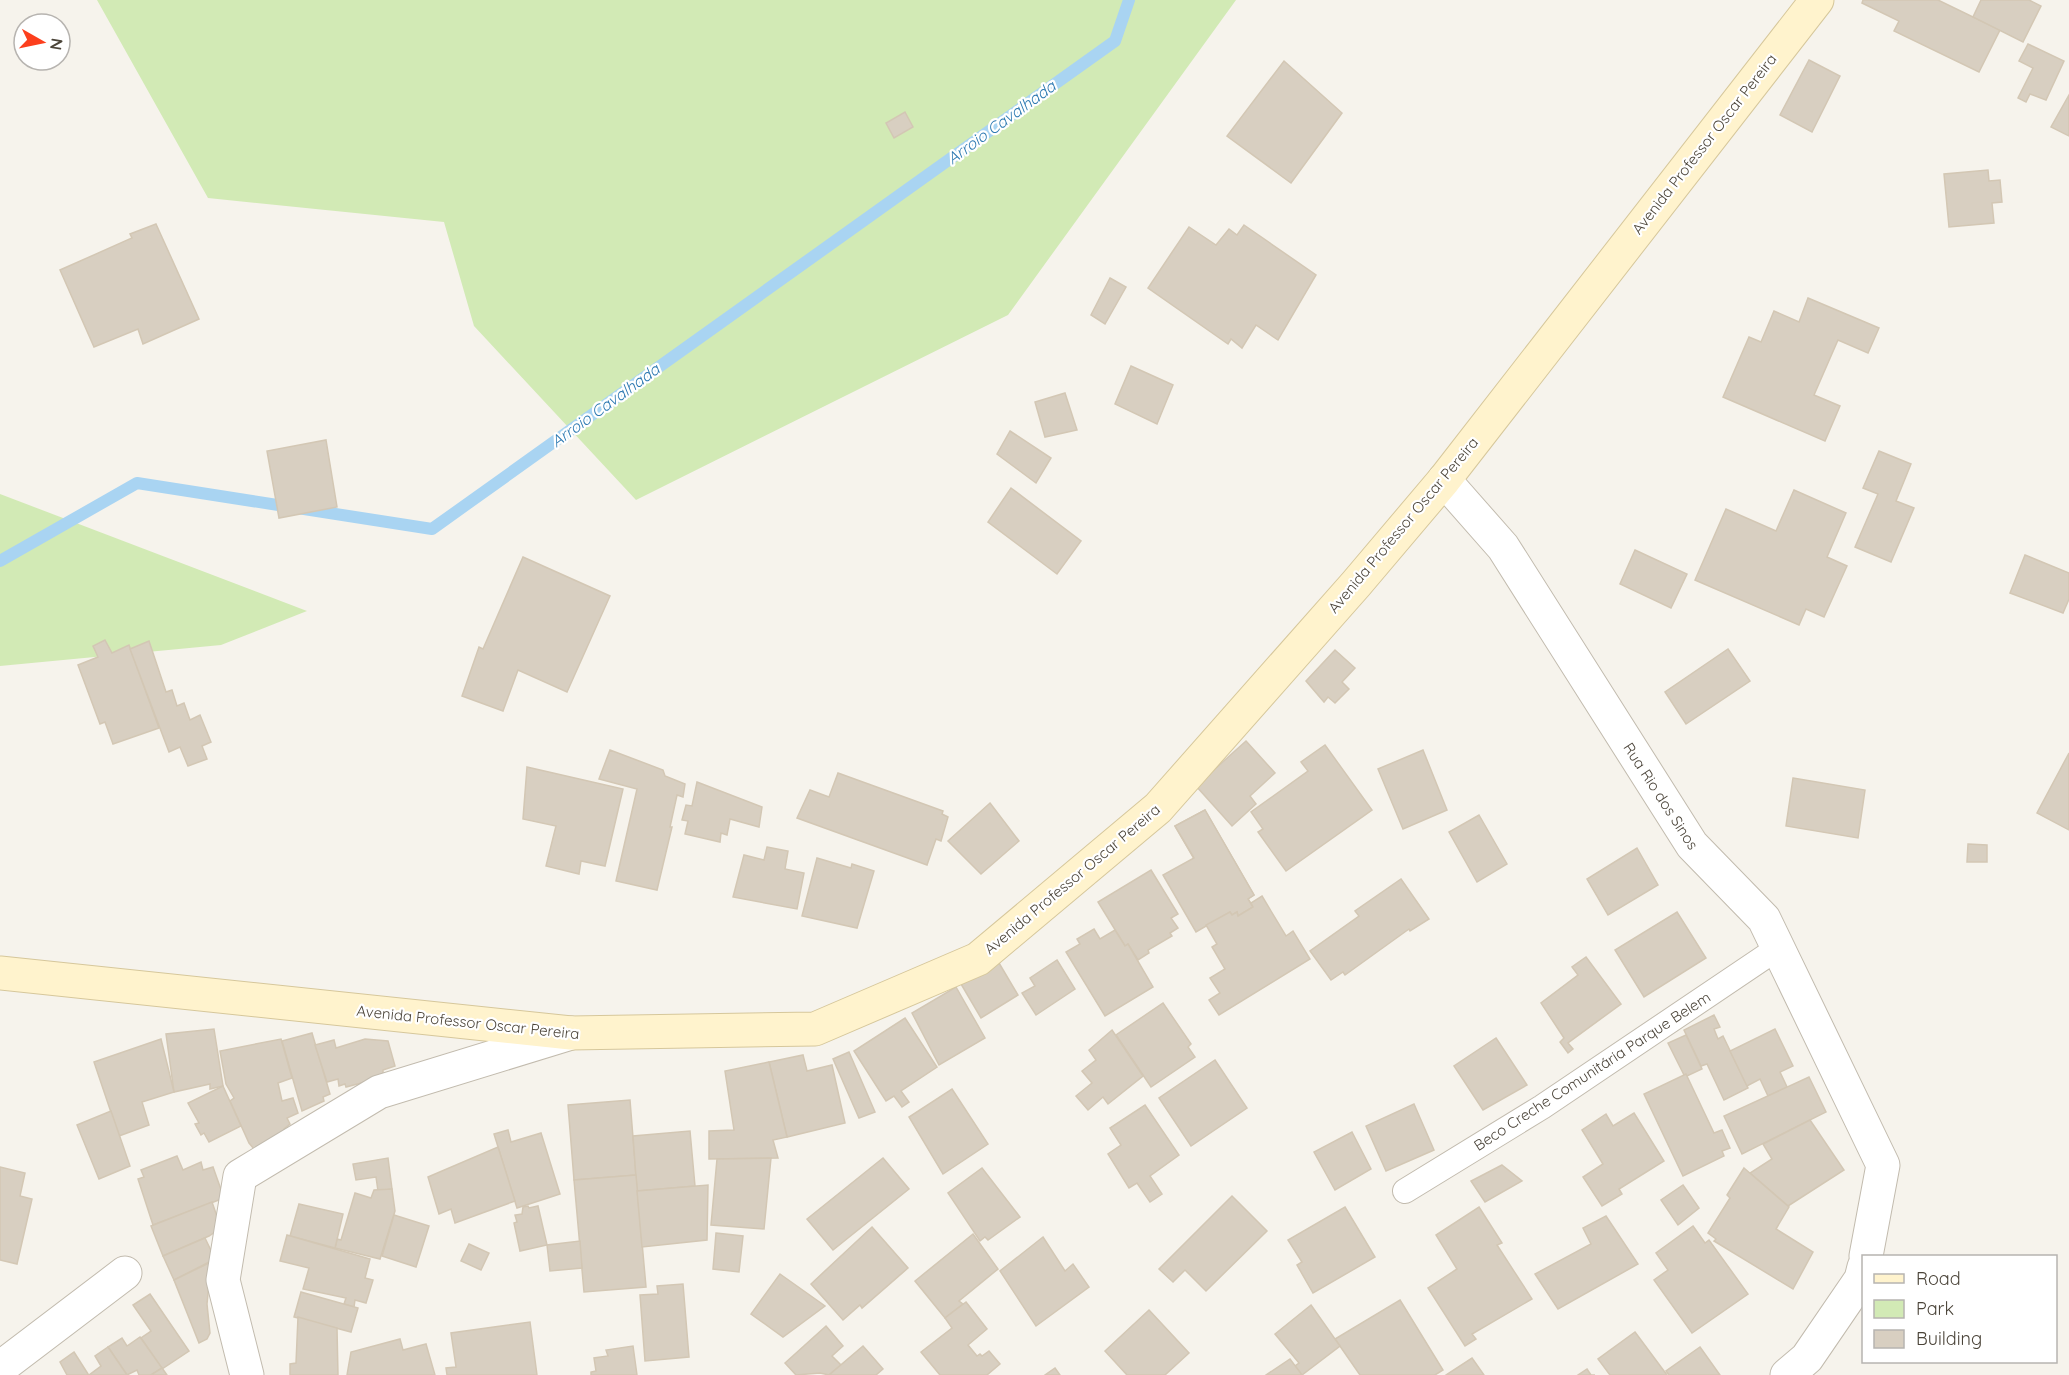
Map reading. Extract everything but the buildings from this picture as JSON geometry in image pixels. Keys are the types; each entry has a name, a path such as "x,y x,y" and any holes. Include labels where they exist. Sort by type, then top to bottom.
{"main road":[{"name":"Avenida Professor Oscar Pereira","path":"0,973 570,1033 815,1029 978,959 1158,808 1444,480 1816,0"}],"street":[{"name":"Rua Rio dos Sinos","path":"1444,480 1503,548 1692,845 1764,919 1883,1165 1866,1255"},
{"path":"247,1375 224,1280 240,1176 379,1092 570,1033"},
{"path":"0,1368 125,1273"},
{"path":"1787,1375 1807,1358 1861,1279 1862,1273"}],"lane":[{"name":"Beco Creche Comunitária Parque Belem","path":"1405,1191 1542,1107 1778,948"}],"green space":[{"path":"97,0 1236,0 1008,315 636,500 474,326 444,222 208,198"},
{"path":"0,494 307,611 221,645 0,666"}],"waterway":[{"name":"Arroio Cavalhada","path":"0,561 137,483 432,529 1115,41 1129,0"}]}
